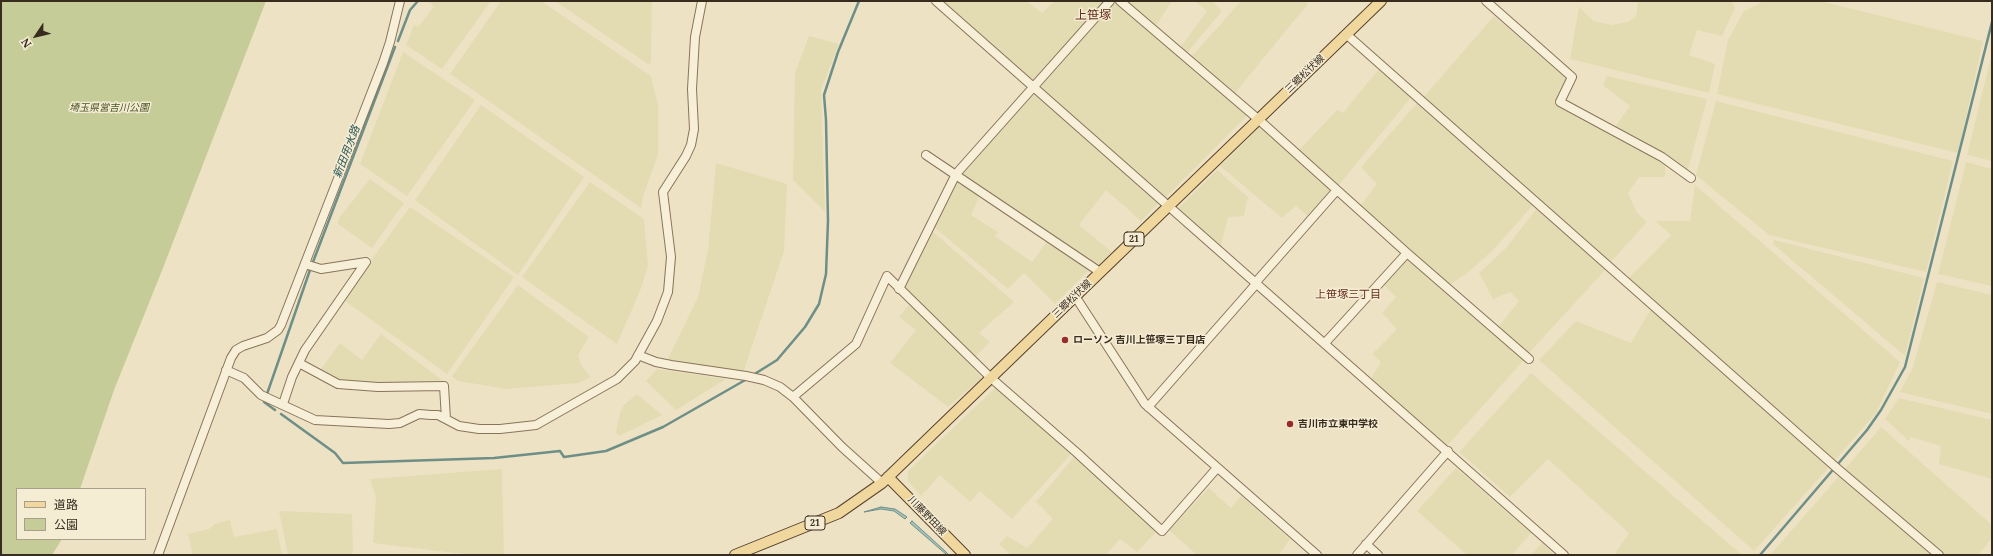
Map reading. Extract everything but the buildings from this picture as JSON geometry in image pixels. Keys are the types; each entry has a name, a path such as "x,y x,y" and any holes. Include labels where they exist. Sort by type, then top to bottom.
{"main road":[{"name":"三郷松伏線","path":"735,555 839,513 885,480 1381,1"},
{"name":"川藤野田線","path":"885,480 965,555"}],"street":[{"path":"158,555 226,370 236,350 247,344 267,338 278,330 386,56 400,1"},
{"path":"226,370 244,378 262,395 320,421 389,424 400,423 419,414 438,416 459,426 480,429 500,429 536,425 617,379 634,363 657,321 668,292 671,258 663,192 691,145 694,129 692,89 694,37 702,1"},
{"path":"936,1 1564,555"},
{"path":"900,288 956,174 1110,1"},
{"path":"1120,1 1258,119 1407,253 1529,359"},
{"path":"1486,1 1572,77 1560,102 1662,157 1691,178"},
{"path":"1346,34 1419,96 1839,470 1939,555"},
{"path":"926,155 1100,272"},
{"path":"1148,407 1336,190"},
{"path":"1325,343 1407,253"},
{"path":"283,404 305,350 366,262 321,269 305,264"},
{"path":"793,397 856,344 887,276 991,378 1076,452 1162,531 1218,468"},
{"path":"1075,296 1148,407 1317,555"},
{"path":"638,355 671,365 764,380 780,387 793,397 842,447 885,480"},
{"path":"299,363 338,384 378,387 444,386 446,419"},
{"path":"1357,555 1448,452"},
{"path":"1366,544 1378,555"}],"shaded area":[{"path":"429,1 491,1 442,69 406,45 414,25 418,27 434,7"},
{"path":"501,1 541,1 651,76 658,105 658,155 643,196 641,208 450,74"},
{"path":"555,1 652,1 651,63 648,64"},
{"path":"942,1 1027,1 1042,13 1054,1 1105,1 1034,82"},
{"path":"1113,1 1116,1 1247,116 1165,198 1039,87"},
{"path":"1124,1 1172,1 1155,27"},
{"path":"1195,1 1212,1 1222,11 1186,54 1180,48 1207,11"},
{"path":"1241,1 1305,1 1308,4 1234,94 1192,56"},
{"path":"1638,1 1732,1 1735,8 1722,36 1697,30 1689,55 1715,64 1709,93 1570,59 1579,7 1594,21 1611,25 1628,22 1636,17"},
{"path":"1764,1 1820,1 1983,41 1958,153 1717,94 1728,40 1744,11"},
{"path":"1494,16 1568,80 1556,106 1665,164 1665,177 1639,177 1628,193 1637,213 1647,222 1610,263 1422,99"},
{"path":"809,36 839,44 821,90 825,212 793,180 795,73"},
{"path":"403,52 475,100 407,196 360,164"},
{"path":"1992,53 1992,161 1967,155"},
{"path":"1379,69 1412,96 1339,185 1299,150 1337,110 1343,113"},
{"path":"1607,76 1707,99 1687,173 1671,159 1615,127 1630,106 1603,85"},
{"path":"1032,92 1159,203 1141,221 1106,190 1079,225 1112,252 1098,266 961,174"},
{"path":"1419,101 1535,203 1495,248 1471,270 1450,285 1361,205 1377,184 1361,167"},
{"path":"1716,101 1953,161 1926,272 1769,235 1696,175"},
{"path":"481,105 584,177 518,275 415,200"},
{"path":"1261,126 1332,188 1309,217 1296,206 1282,218 1220,166"},
{"path":"1966,162 1992,169 1992,286 1938,274"},
{"path":"716,163 787,184 784,251 742,376 666,363 698,297 708,250"},
{"path":"1217,170 1248,197 1244,216 1228,217 1221,246 1177,209"},
{"path":"957,178 980,195 971,215 998,232 995,236 1032,262 1048,240 1090,269 1055,304 1024,273 1008,289 934,227"},
{"path":"370,179 404,203 372,248 338,224 339,218"},
{"path":"590,182 644,219 648,266 640,291 617,344 522,277"},
{"path":"1695,185 1900,362 1876,413 1835,460 1629,278 1671,235 1655,221 1690,221"},
{"path":"410,207 514,277 447,374 345,301 369,263"},
{"path":"1538,207 1607,268 1528,354 1499,326 1519,301 1510,292 1493,299 1479,273 1505,249"},
{"path":"933,232 1014,302 979,333 990,342 975,357 905,287"},
{"path":"1774,240 1924,278 1905,356 1773,244"},
{"path":"1407,260 1524,360 1445,448 1370,380 1381,362 1372,354 1397,329 1382,313 1396,297 1384,285"},
{"path":"1937,282 1992,295 1992,414 1900,392 1913,367"},
{"path":"518,285 589,337 578,355 581,365 591,377 578,383 507,389 458,381 452,376"},
{"path":"908,306 916,307 982,378 948,407 890,363 916,330 899,317"},
{"path":"1652,307 1830,466 1754,551 1539,360 1576,321 1631,343"},
{"path":"381,334 442,380 378,383 340,380 321,369 340,343 362,360"},
{"path":"657,369 726,379 676,410 646,381"},
{"path":"1531,373 1742,555 1614,555 1629,533 1548,459 1510,497 1459,452"},
{"path":"996,387 1071,454 1012,519 980,491 970,502 940,475 921,496 908,481 908,471"},
{"path":"637,394 662,415 619,436 616,432 620,413 624,405"},
{"path":"1899,398 1992,420 1992,479 1939,464 1941,446 1911,437 1909,441 1885,419"},
{"path":"1881,427 1992,525 1992,538 1978,555 1944,555 1844,470"},
{"path":"1075,456 1158,530 1137,552 1120,539 1106,555 1011,555 999,544 1007,536 1027,548 1053,519 1036,502"},
{"path":"1456,468 1531,533 1512,555 1467,555 1417,511"},
{"path":"502,469 504,555 472,555 373,543 376,497 370,479"},
{"path":"1840,475 1934,555 1770,555"},
{"path":"1209,488 1231,508 1241,496 1290,539 1280,553 1282,555 1197,555 1169,530"},
{"path":"279,511 352,514 352,555 288,555"},
{"path":"230,520 234,537 277,529 282,555 193,555 188,534 209,529 215,524"},
{"path":"1542,543 1555,555 1531,555"}],"green space":[{"name":"埼玉県営吉川公園","path":"1,1 266,1 163,268 114,390 80,488 16,488 16,540 61,540 52,555 1,555"}],"water":[{"path":"881,507 895,509 907,517 905,519 894,511 881,509 864,512"},
{"path":"912,521 949,555 947,555 910,523"}],"waterway":[{"name":"新田用水路","path":"398,41 410,10 418,1"},
{"path":"753,375 777,360 805,327 819,304 826,274 828,221 826,120 824,95 838,52 859,1"},
{"path":"1760,555 1867,430 1881,410 1905,367 1992,22"},
{"name":"新田用水路","path":"313,262 395,47"},
{"name":"新田用水路","path":"267,394 310,270"},
{"path":"281,414 335,453 343,463 494,458 560,451 564,457 606,451 663,427 747,379"},
{"path":"264,402 275,410"}],"place":[{"name":"ローソン 吉川上笹塚三丁目店","path":"1065,340"},
{"name":"吉川市立東中学校","path":"1290,424"}],"district":[{"name":"上笹塚","path":"1093,16"},
{"name":"上笹塚三丁目","path":"1348,295"}]}
